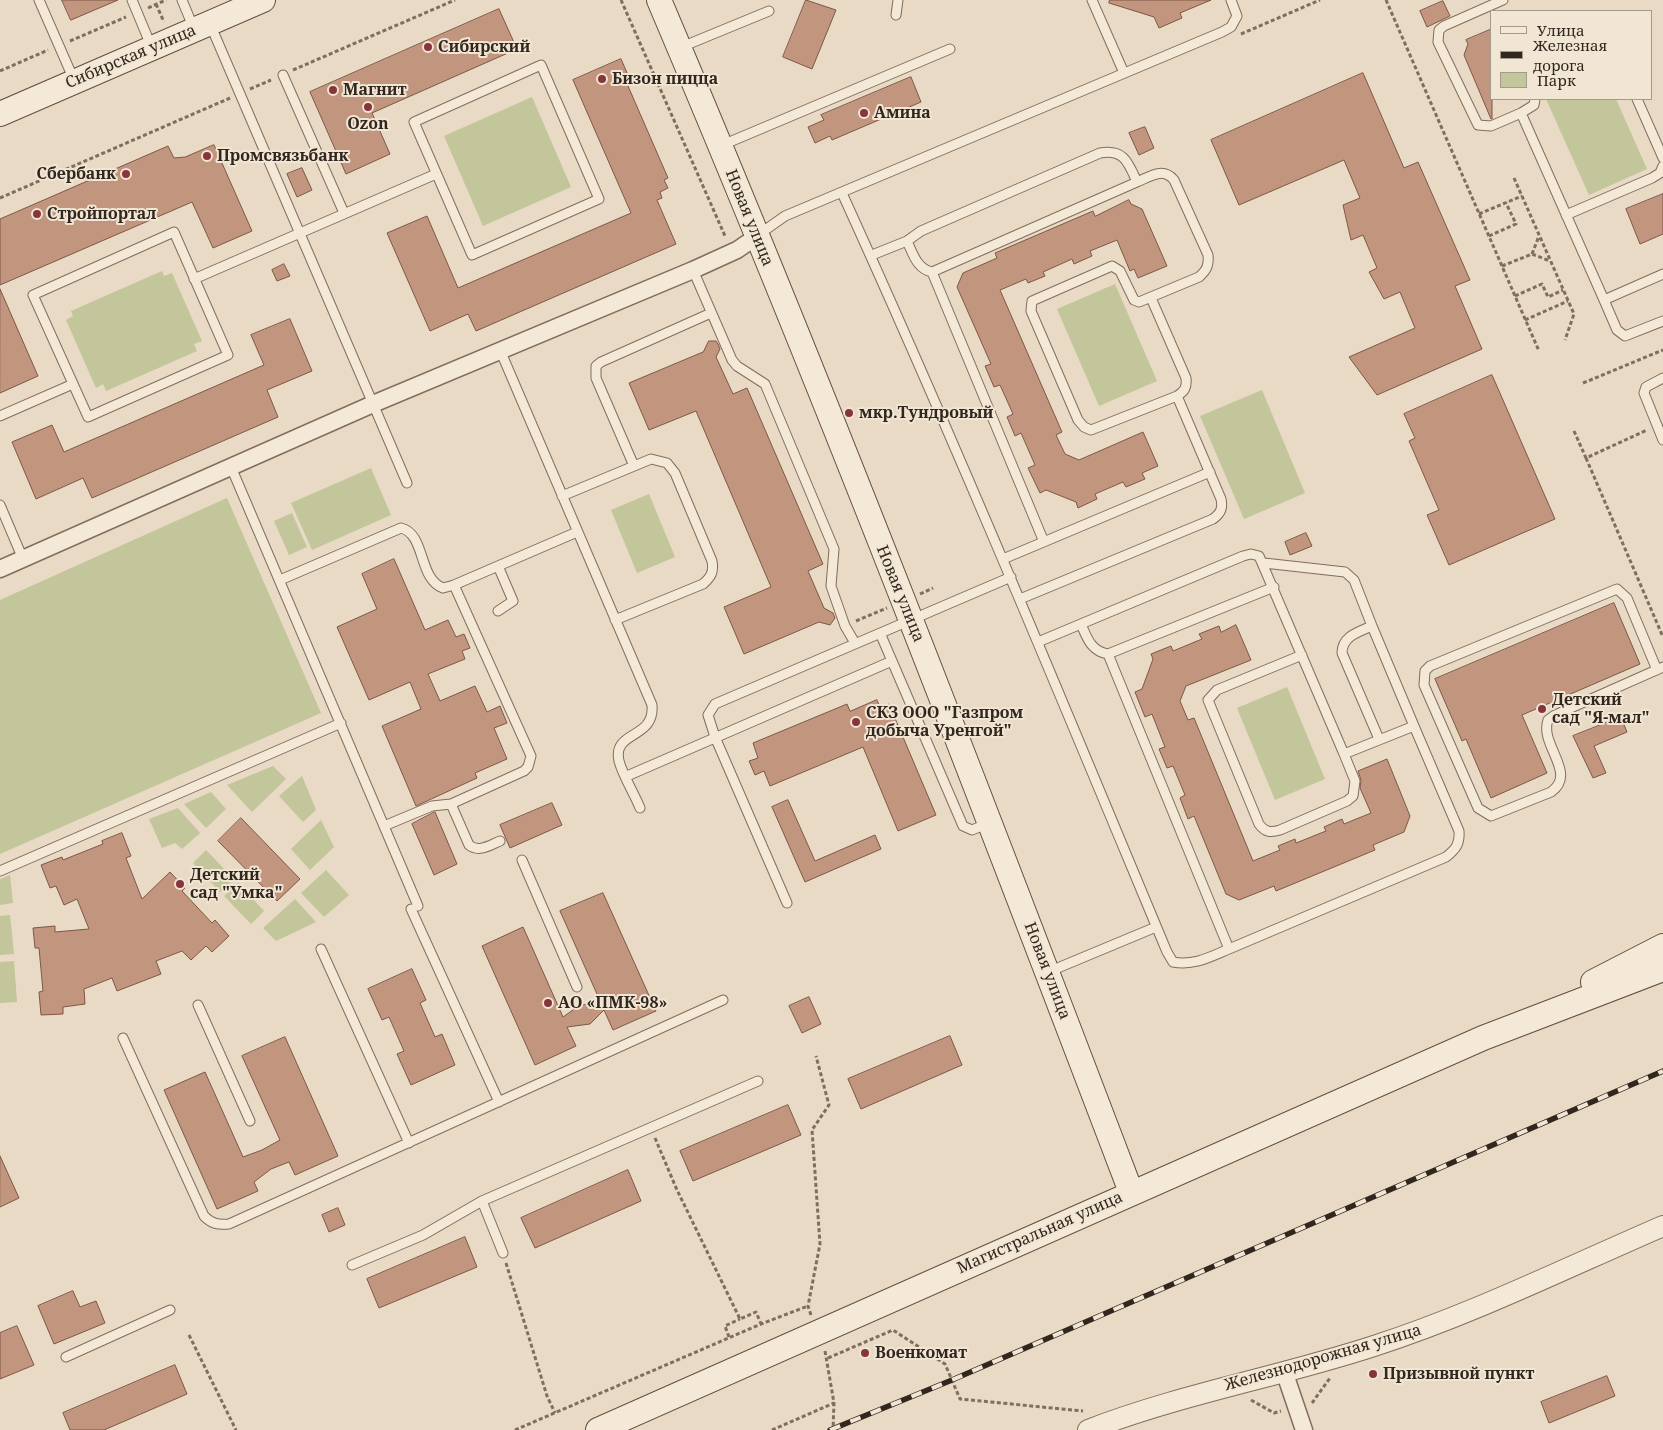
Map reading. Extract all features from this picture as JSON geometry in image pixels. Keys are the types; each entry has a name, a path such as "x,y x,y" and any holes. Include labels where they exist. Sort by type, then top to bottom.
{"main road":[{"name":"Сибирская улица","path":"0,114 263,0"},
{"name":"Новая улица","path":"658,0 720,146 910,620 1132,1192"},
{"name":"Магистральная улица","path":"1483,1038 1663,946"},
{"name":"Магистральная улица","path":"598,1430 1483,1038 1663,969"}],"street":[{"path":"0,569 373,404 693,270 737,250 756,237"},
{"name":"Железнодорожная улица","path":"1088,1430 1161,1404 1374,1346 1455,1317 1663,1226"},
{"path":"1284,1371 1304,1430"}],"lane":[{"path":"39,0 75,81"},
{"path":"132,0 152,48"},
{"path":"182,0 202,26 300,232 407,483"},
{"path":"896,15 898,0"},
{"path":"1092,0 1124,73"},
{"path":"756,237 785,216 1231,27 1237,16 1231,0"},
{"path":"1503,0 1444,26 1439,30 1438,42 1478,125 1491,126 1521,113 1534,106 1535,100"},
{"path":"679,48 769,11"},
{"path":"720,146 950,49"},
{"path":"541,65 599,199 472,255 436,174 414,122 541,65"},
{"path":"284,74 344,213"},
{"path":"1637,100 1663,158"},
{"path":"1521,113 1617,330 1625,336 1663,321"},
{"path":"872,255 907,241 921,230 1100,153 1111,152 1120,155 1127,161 1137,182"},
{"path":"1566,214 1652,178 1660,173 1663,166"},
{"path":"907,241 924,271 932,272 1137,182 1163,172 1170,174 1208,255 1208,264 1205,272 1199,277 1139,302 1134,300 1120,272 1112,266 1036,298 1030,306 1078,420 1084,427 1091,430 1177,396 1187,385 1186,378 1151,298"},
{"path":"194,279 436,174"},
{"path":"842,193 872,255 1011,577 1156,927 1173,962 1186,964 1199,962 1446,857 1455,850 1460,841 1459,831 1354,580 1345,572 1264,563"},
{"path":"174,232 228,355 88,418 73,384 33,294 174,232"},
{"path":"693,270 732,360 737,366 765,384 834,549 831,586 845,626 855,644"},
{"path":"932,272 1044,542"},
{"path":"1604,300 1663,274"},
{"path":"634,466 596,378 596,366 600,362 711,313"},
{"path":"500,350 652,705 653,716 649,725 626,740 619,751 619,760 640,808"},
{"path":"1663,378 1646,387 1644,393 1663,440"},
{"path":"0,416 73,384"},
{"path":"1020,599 1213,519 1219,514 1222,506 1210,472 1177,396"},
{"path":"562,496 651,459 659,459 672,467 712,561 713,569 710,578 703,584 615,620"},
{"path":"231,467 341,723 415,907 499,1102"},
{"path":"1003,559 1210,472"},
{"path":"0,505 23,559"},
{"path":"280,580 401,528 412,534 434,583 443,588 577,532"},
{"path":"1038,642 1243,556 1252,554 1260,556 1264,563 1355,781 1353,796 1347,801 1272,832 1264,830 1259,824 1208,700 1216,690 1302,655"},
{"path":"498,566 513,601 498,611"},
{"path":"787,903 715,737 708,715 715,704 1011,577"},
{"path":"384,826 432,806 451,804 524,771 528,767 531,756 454,585"},
{"path":"1080,624 1092,647 1098,652 1108,654 1274,587"},
{"path":"1617,589 1627,598 1660,668 1555,715 1548,720 1546,735 1562,772 1562,780 1558,787 1542,796 1491,816 1478,808 1424,685 1424,678 1430,666 1617,589"},
{"path":"1372,626 1351,636 1342,648 1342,653 1378,739"},
{"path":"880,633 963,826 972,830 989,823"},
{"path":"1108,654 1229,949"},
{"path":"626,776 892,660"},
{"path":"0,871 341,723"},
{"path":"1344,754 1414,726"},
{"path":"451,804 469,845 473,848 482,848 500,841"},
{"path":"522,860 577,987"},
{"path":"1048,972 1156,927"},
{"path":"322,949 409,1143"},
{"path":"123,1038 204,1216 210,1222 219,1225 229,1224 722,1000"},
{"path":"198,1005 250,1120"},
{"path":"352,1266 423,1234 482,1201 758,1082"},
{"path":"482,1201 503,1253"},
{"path":"66,1356 170,1310"}],"path":[{"path":"0,71 166,0"},
{"path":"621,0 726,236 717,240"},
{"path":"1386,0 1539,351"},
{"path":"1514,178 1574,314 1564,340"},
{"path":"1480,214 1522,196"},
{"path":"1489,236 1516,224 1506,203"},
{"path":"1532,254 1539,235"},
{"path":"1502,266 1532,254 1550,261"},
{"path":"1515,296 1542,284 1548,297 1563,290"},
{"path":"1525,320 1568,301"},
{"path":"1584,383 1663,350"},
{"path":"1586,458 1659,428"},
{"path":"1574,431 1663,637"},
{"path":"515,1430 761,1324 808,1306 820,1244 812,1130 829,1105 816,1056"},
{"path":"651,1128 677,1190 740,1319"},
{"path":"503,1253 547,1396 555,1413"},
{"path":"729,1338 725,1326 756,1312 761,1324"},
{"path":"833,1430 834,1403 828,1358 893,1330 945,1364 960,1399 1081,1412 1090,1409"},
{"path":"189,1335 236,1430"},
{"path":"1244,1382 1248,1398 1274,1413 1314,1402 1329,1378 1337,1376"},
{"path":"772,1430 834,1403"}],"green space":[{"path":"532,97 571,187 483,226 444,136"},
{"path":"1546,100 1616,100 1647,169 1589,195"},
{"path":"162,271 164,276 172,273 202,341 194,344 197,351 106,391 103,384 96,388 66,320 73,316 71,311"},
{"path":"1115,284 1157,381 1099,406 1057,309"},
{"path":"1262,390 1305,493 1244,519 1200,416"},
{"path":"371,468 391,515 312,550 291,503"},
{"path":"649,494 675,557 637,573 611,510"},
{"path":"227,498 321,713 0,854 0,600"},
{"path":"292,513 307,547 289,555 274,521"},
{"path":"1287,687 1325,779 1275,800 1237,708"},
{"path":"273,766 286,779 252,812 227,785"},
{"path":"302,776 316,810 303,822 279,796"},
{"path":"211,792 226,809 206,828 184,804"},
{"path":"178,808 200,833 182,849 175,843 162,848 149,819"},
{"path":"321,820 334,847 310,870 291,849"},
{"path":"206,850 234,879 220,892 193,863"},
{"path":"326,870 349,895 324,917 301,893"},
{"path":"10,875 13,903 0,905 0,879"},
{"path":"238,883 264,911 251,924 224,896"},
{"path":"295,899 316,922 276,941 263,928"},
{"path":"10,915 14,954 0,955 0,916"},
{"path":"14,961 17,1002 0,1003 0,962"}],"building":[{"path":"62,0 118,0 71,20"},
{"path":"806,0 836,10 812,69 783,57"},
{"path":"1110,0 1211,0 1180,13 1182,18 1159,28 1154,17 1109,3"},
{"path":"1443,1 1450,16 1427,27 1420,11"},
{"path":"499,9 517,49 372,113 390,154 346,174 310,92"},
{"path":"1490,30 1490,100 1492,100 1492,119 1464,55 1468,44 1466,40"},
{"path":"621,59 632,84 628,86 668,178 664,180 668,188 660,192 662,198 657,200 676,244 476,331 468,314 430,331 387,233 427,216 458,288 631,213 573,80"},
{"path":"1363,73 1404,168 1418,162 1470,280 1455,286 1482,349 1377,395 1349,357 1415,328 1400,292 1384,299 1369,272 1377,268 1363,235 1351,240 1343,205 1360,198 1344,160 1239,205 1211,140"},
{"path":"911,77 921,102 832,140 830,136 815,143 808,127 824,120 821,115"},
{"path":"1145,127 1154,148 1139,155 1129,133"},
{"path":"214,145 252,231 213,248 192,202 0,285 0,219 168,146 174,158 185,157"},
{"path":"302,168 312,190 297,197 287,174"},
{"path":"1663,194 1663,234 1640,244 1626,209"},
{"path":"1129,200 1131,204 1142,209 1167,266 1138,278 1134,269 1130,271 1117,240 1090,251 1092,256 1074,264 1072,259 1043,272 1045,276 1028,283 1026,279 1000,290 1062,432 1056,435 1065,454 1079,460 1143,432 1158,466 1142,473 1145,479 1126,487 1123,482 1095,494 1097,499 1078,508 1076,502 1046,490 1040,493 1028,468 1035,465 1021,433 1015,436 1007,417 1013,414 1000,385 994,387 985,366 991,364 957,287 963,273 997,258 995,253 1093,211 1095,216"},
{"path":"284,264 290,276 277,281 272,270"},
{"path":"0,289 38,376 0,393"},
{"path":"290,319 312,371 267,390 278,417 92,498 83,478 36,499 12,442 52,425 64,452 264,365 251,335"},
{"path":"709,341 716,341 718,344 720,349 716,357 733,394 747,388 823,564 808,571 824,608 833,613 835,618 830,625 819,622 744,654 724,607 771,587 696,411 649,430 629,383 703,352"},
{"path":"1492,375 1555,519 1449,565 1427,515 1439,510 1409,441 1415,438 1404,414"},
{"path":"1306,533 1312,546 1290,555 1285,542"},
{"path":"394,559 425,630 448,620 456,637 464,634 470,648 462,651 465,659 428,674 440,701 475,686 487,712 500,706 507,723 494,728 507,759 475,773 477,778 416,806 382,726 421,709 410,682 369,700 337,627 377,609 362,574"},
{"path":"1614,603 1640,664 1522,715 1547,773 1491,798 1466,739 1462,741 1435,679"},
{"path":"1236,625 1251,660 1186,686 1180,701 1188,720 1194,718 1253,861 1280,850 1278,846 1295,839 1296,843 1326,831 1324,827 1342,819 1344,824 1371,813 1360,788 1361,780 1358,771 1387,759 1410,816 1404,832 1373,845 1375,850 1276,891 1274,886 1239,900 1226,894 1194,816 1188,819 1180,798 1185,795 1173,766 1167,768 1159,749 1165,747 1152,714 1145,717 1135,692 1142,689 1153,659 1151,654 1171,646 1173,651 1202,639 1199,634 1219,626 1221,632"},
{"path":"877,700 880,708 889,704 936,815 898,831 863,747 770,786 764,771 755,775 749,761 758,758 753,743 847,704 850,711"},
{"path":"1621,717 1627,732 1594,746 1606,773 1593,778 1573,736"},
{"path":"788,800 815,861 875,835 881,849 805,882 772,807"},
{"path":"552,803 562,825 510,848 500,825"},
{"path":"435,812 457,864 434,875 412,824"},
{"path":"241,818 300,879 277,901 218,841"},
{"path":"122,833 131,856 126,858 142,899 170,872 185,888 182,891 212,923 215,920 229,936 212,952 206,946 191,960 182,951 156,961 161,974 117,991 112,978 84,989 85,1004 63,1007 63,1014 41,1015 39,992 43,991 39,948 35,948 33,928 55,926 55,932 89,929 77,899 64,905 56,886 50,888 41,865 62,857 63,860 103,844 102,841"},
{"path":"603,893 656,1011 613,1030 604,1010 590,1024 567,1027 576,1046 535,1065 482,946 523,927 563,1017 580,1005 601,1003 560,911"},
{"path":"412,969 426,1000 420,1003 435,1037 442,1034 455,1065 411,1085 397,1054 404,1051 389,1017 382,1020 368,989"},
{"path":"809,997 821,1024 802,1033 789,1006"},
{"path":"950,1036 962,1065 861,1109 848,1079"},
{"path":"285,1037 338,1156 295,1175 289,1162 271,1169 254,1182 258,1191 217,1209 164,1090 205,1072 243,1157 262,1150 280,1140 242,1056"},
{"path":"788,1105 801,1135 693,1181 680,1151"},
{"path":"0,1156 19,1198 0,1207"},
{"path":"628,1170 641,1201 535,1248 521,1218"},
{"path":"338,1208 345,1225 329,1232 322,1215"},
{"path":"465,1237 477,1267 379,1308 367,1279"},
{"path":"73,1291 80,1307 96,1301 105,1323 54,1344 38,1306"},
{"path":"17,1326 34,1365 0,1379 0,1333"},
{"path":"175,1365 187,1394 104,1430 70,1430 63,1413"},
{"path":"1607,1376 1615,1396 1549,1423 1541,1402"}],"railway":[{"path":"830,1430 952,1380 1663,1071"}],"place":[{"name":"Сибирский","path":"428,47"},
{"name":"Бизон пицца","path":"602,79"},
{"name":"Магнит","path":"333,90"},
{"name":"Ozon","path":"368,107"},
{"name":"Амина","path":"864,113"},
{"name":"Промсвязьбанк","path":"207,156"},
{"name":"Сбербанк","path":"126,174"},
{"name":"Стройпортал","path":"37,214"},
{"name":"мкр.Тундровый","path":"849,413"},
{"name":"Детский сад \"Я-мал\"","path":"1542,709"},
{"name":"СКЗ ООО \"Газпром добыча Уренгой\"","path":"856,722"},
{"name":"Детский сад \"Умка\"","path":"180,884"},
{"name":"АО «ПМК-98»","path":"548,1003"},
{"name":"Военкомат","path":"865,1353"},
{"name":"Призывной пункт","path":"1373,1374"}]}
